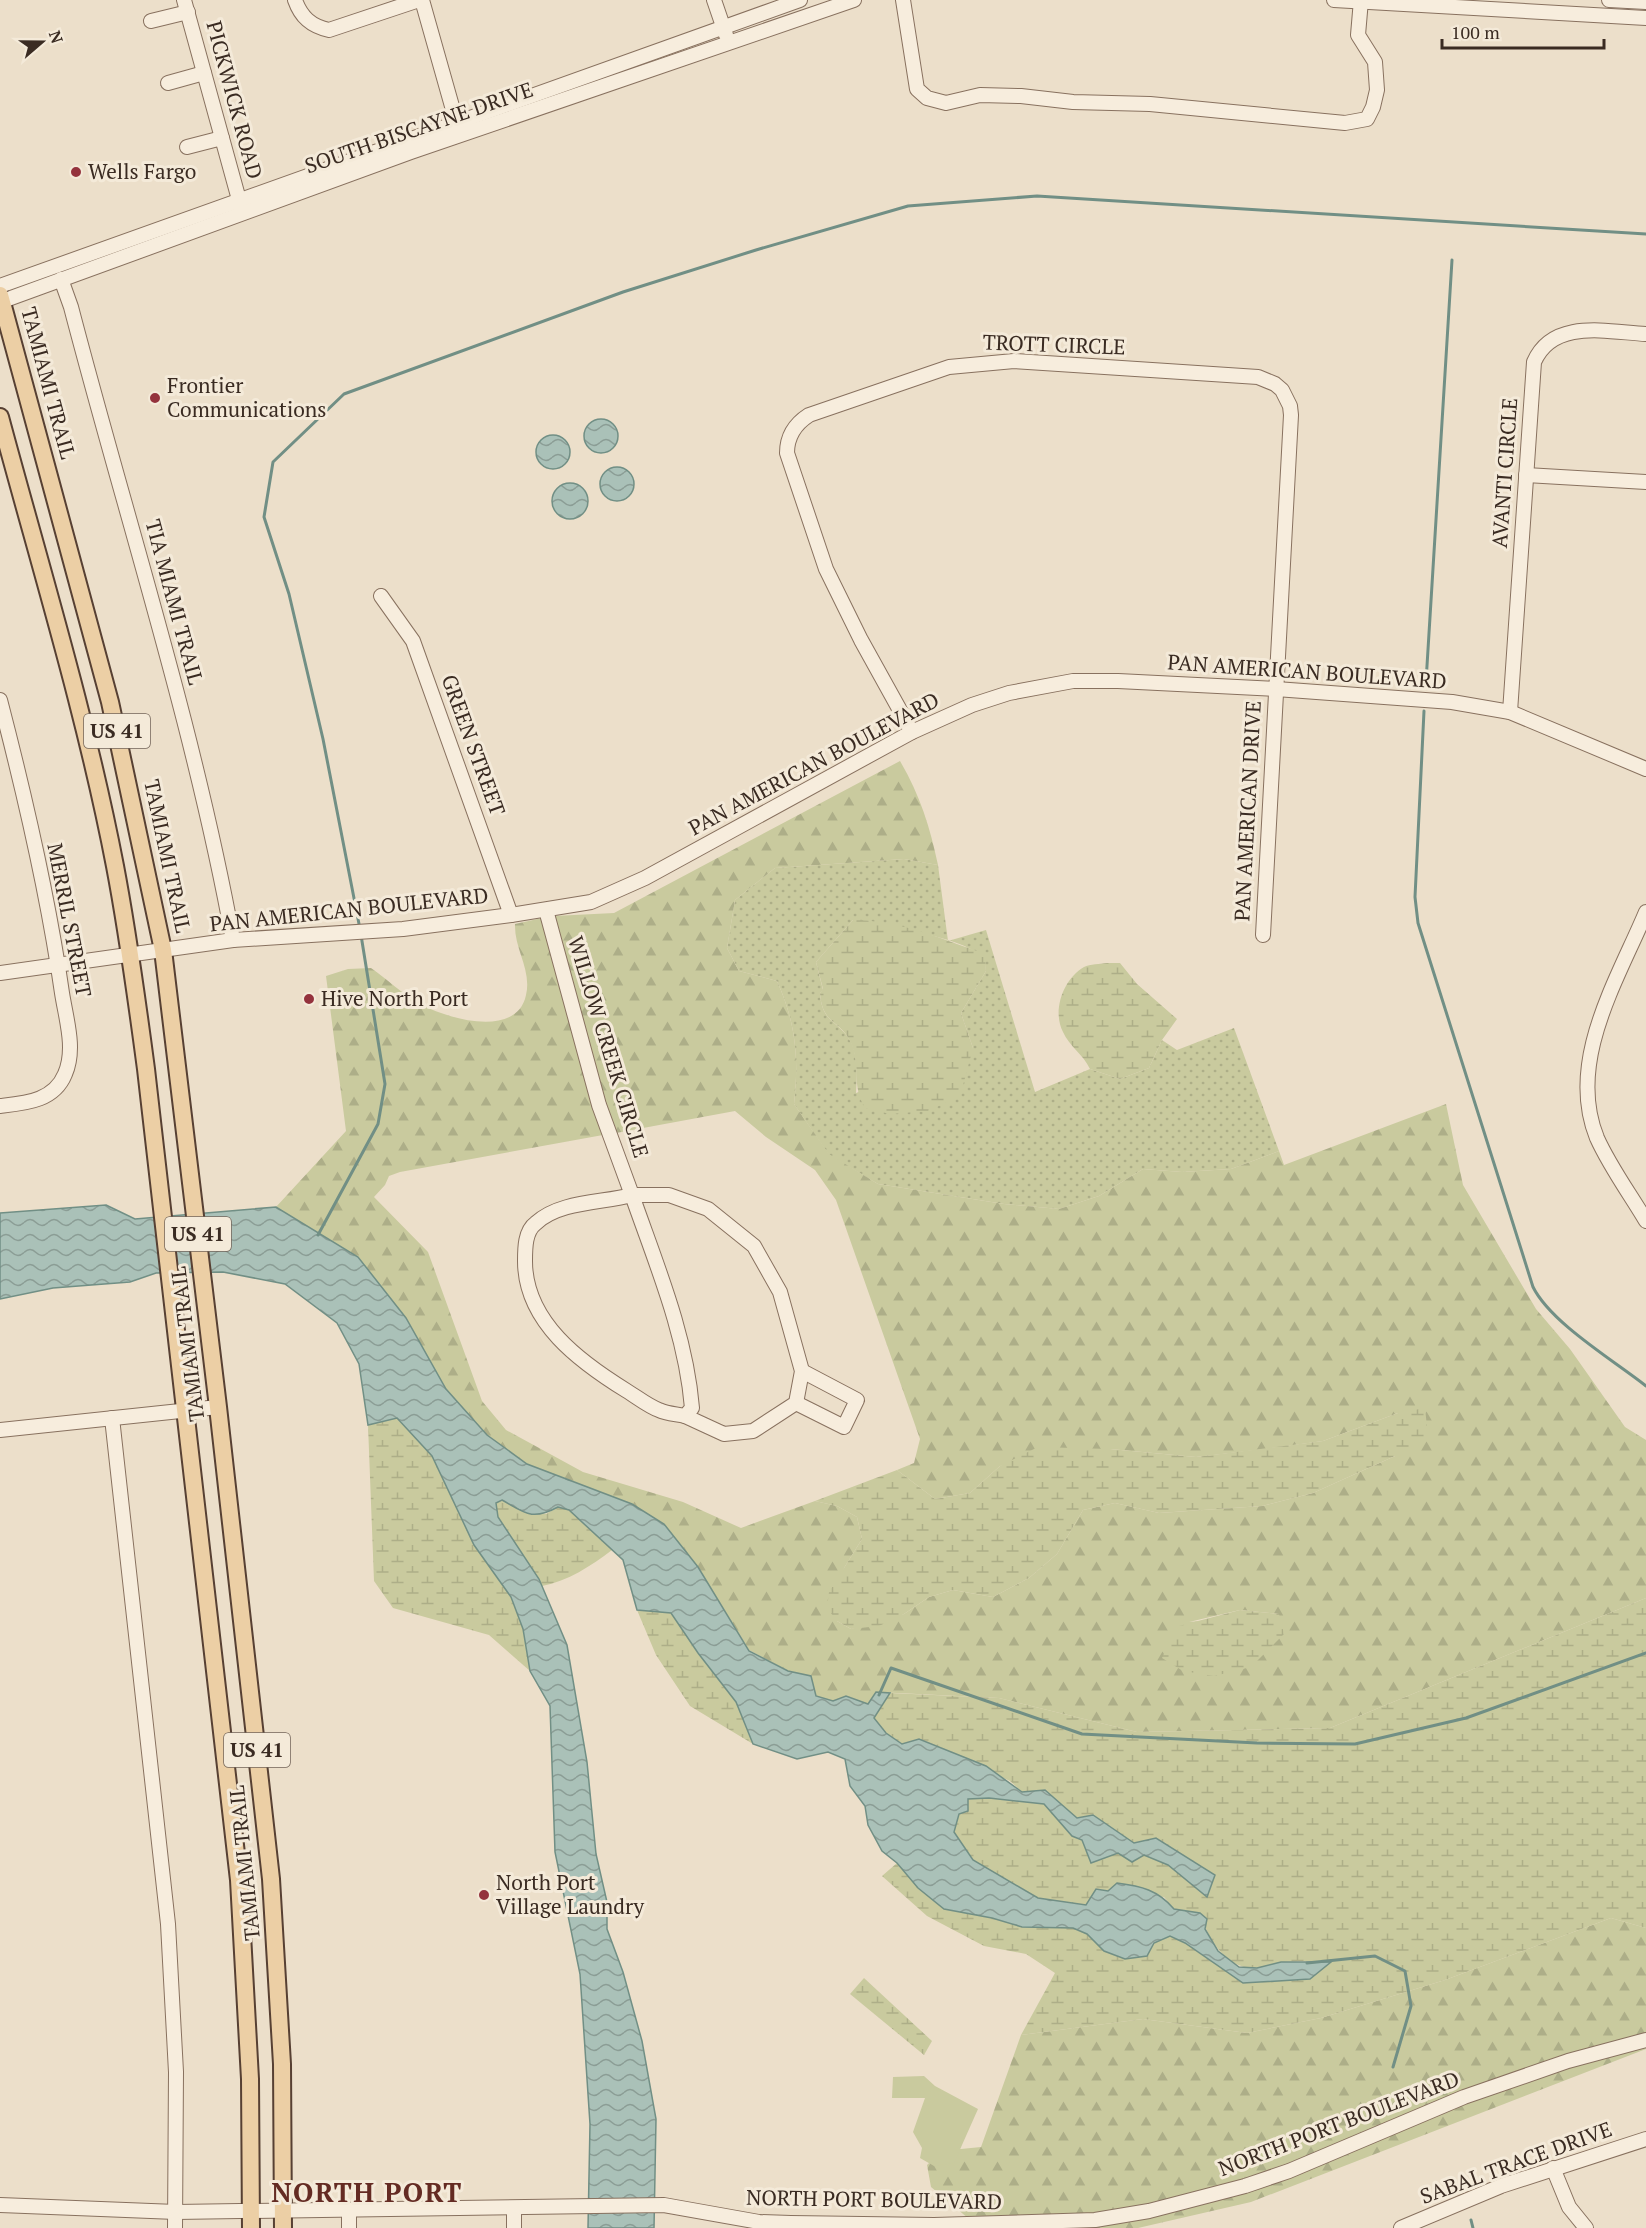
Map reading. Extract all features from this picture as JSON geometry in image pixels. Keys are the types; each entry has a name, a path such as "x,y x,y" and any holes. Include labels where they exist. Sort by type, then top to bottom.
{"main road":[{"name":"TAMIAMI TRAIL","path":"0,296 107,692 129,782 163,950 218,1407 276,1943 282,2064 282,2228"},
{"name":"TAMIAMI TRAIL","path":"0,417 80,709 115,865 130,955 173,1296 244,1943 250,2079 251,2228"}],"street":[{"path":"295,0 300,12 311,24 320,28 338,29 421,0 458,129"},
{"path":"714,0 728,43"},
{"name":"SOUTH BISCAYNE DRIVE","path":"0,296 241,206 458,129 723,27 800,0"},
{"name":"SOUTH BISCAYNE DRIVE","path":"458,129 728,43 854,0"},
{"path":"903,0 917,89 927,98 946,104 980,95 1021,96 1073,102 1150,104 1345,123 1366,118 1374,107 1377,90 1375,62 1358,35 1362,1"},
{"path":"1334,0 1646,18"},
{"path":"1609,0 1646,2"},
{"path":"151,21 186,6"},
{"name":"PICKWICK ROAD","path":"186,6 241,206"},
{"path":"168,83 204,73"},
{"path":"187,147 222,138"},
{"name":"SOUTH BISCAYNE DRIVE","path":"0,296 61,279 241,206"},
{"name":"TIA MIAMI TRAIL","path":"61,279 71,307 188,732 233,940"},
{"name":"AVANTI CIRCLE","path":"1510,712 1532,372 1543,347 1560,334 1571,331 1646,334"},
{"name":"TROTT CIRCLE","path":"912,732 861,640 826,569 789,465 787,447 793,429 809,416 931,372 966,364 1014,361 1217,373 1266,378 1282,390 1290,406 1291,415 1276,689"},
{"path":"1526,475 1646,482"},
{"name":"GREEN STREET","path":"381,596 413,641 511,915"},
{"name":"PAN AMERICAN BOULEVARD","path":"0,973 233,940 343,934 580,905 619,891 912,732 972,705 1009,693 1073,681 1118,681 1422,698 1510,712 1646,769"},
{"name":"PAN AMERICAN DRIVE","path":"1263,935 1276,689"},
{"name":"MERRIL STREET","path":"0,700 24,796 58,966 70,1046 65,1074 54,1091 28,1103 0,1106"},
{"name":"WILLOW CREEK CIRCLE","path":"546,910 599,1105 674,1316 690,1381 692,1408 685,1416"},
{"path":"1646,912 1642,935 1592,1042 1586,1083 1589,1110 1597,1136 1646,1221"},
{"path":"632,1195 669,1195 708,1209 754,1246 780,1292 802,1371 796,1403 753,1431 724,1434 685,1416 659,1410 602,1375 559,1341 532,1301 525,1270 525,1244 534,1224 549,1215 582,1204 632,1195"},
{"path":"796,1403 844,1427 857,1400 802,1371"},
{"path":"0,1430 218,1407"},
{"path":"112,1418 168,1924 176,2072 175,2228"},
{"name":"NORTH PORT BOULEVARD","path":"0,2205 176,2212 514,2208 584,2204 664,2205 734,2222 984,2226 1095,2220 1202,2198 1289,2170 1464,2097 1515,2079 1646,2040"},
{"name":"SABAL TRACE DRIVE","path":"1401,2228 1553,2168 1646,2139"},
{"path":"1553,2168 1569,2207 1586,2228"},
{"path":"514,2208 514,2228"},
{"path":"349,2210 349,2228"}],"green space":[{"path":"900,761 924,812 938,865 904,859 775,868 735,900 727,948 739,971 777,981 788,1012 794,1041 796,1072 794,1104 829,1154 878,1184 1004,1204 1059,1209 1099,1196 1143,1169 1182,1172 1231,1169 1279,1151 1284,1165 1446,1104 1463,1185 1536,1309 1570,1349 1625,1427 1646,1440 1646,1598 1330,1728 1137,1732 999,1698 876,1692 868,1704 846,1696 833,1701 816,1696 811,1676 788,1671 749,1650 698,1567 632,1504 527,1464 487,1435 446,1389 406,1318 358,1257 276,1207 346,1131 326,976 348,969 371,968 406,995 431,1009 462,1019 495,1021 509,1017 520,1009 526,995 527,977 517,942 515,924 542,918 603,1135 400,1172 389,1176 385,1185 374,1197 428,1252 482,1401 506,1430 583,1472 683,1502 741,1528 815,1501 837,1506 857,1517 862,1539 844,1568 837,1621 851,1629 904,1614 929,1597 953,1590 993,1597 1029,1578 1057,1554 1083,1510 1115,1503 1159,1513 1262,1506 1313,1493 1395,1456 1398,1413 1323,1441 1265,1449 1196,1457 1110,1449 1000,1466 970,1493 935,1499 897,1470 914,1463 920,1439 836,1200 815,1170 766,1137 735,1111 616,1133 605,1103 554,916 614,913","holes":["1240,1610 1279,1614 1189,1622"]},
{"path":"904,859 938,865 948,940 853,920 816,962 823,990 820,993 824,1011 846,1035 855,1054 856,1093 973,1048 961,1013 986,971 984,957 971,949 949,941 986,930 1035,1092 1090,1069 1120,1079 1149,1068 1162,1040 1177,1050 1234,1028 1279,1151 1231,1169 1182,1172 1143,1169 1099,1196 1059,1209 1004,1204 878,1184 829,1155 794,1104 795,1041 777,981 739,971 727,948 735,900 775,868"},
{"path":"853,920 885,923 916,930 977,951 985,957 986,971 961,1013 973,1048 962,1089 956,1098 928,1111 890,1114 865,1108 858,1091 854,1051 851,1043 842,1030 828,1017 821,1003 820,993 823,989 816,962"},
{"path":"1120,963 1137,984 1177,1019 1162,1040 1149,1068 1120,1079 1090,1069 1066,1037 1060,1024 1059,1005 1070,979 1086,966"},
{"path":"1425,1408 1428,1436 1395,1456 1313,1493 1262,1506 1159,1513 1115,1503 1083,1510 1057,1554 1029,1578 993,1597 953,1590 929,1597 904,1614 879,1626 851,1629 837,1621 827,1608 829,1592 862,1539 857,1517 837,1506 815,1501 897,1470 935,1499 970,1493 1000,1466 1038,1447 1110,1449 1196,1457 1323,1441 1398,1413"},
{"path":"397,1418 432,1456 511,1597 523,1629 530,1671 489,1635 393,1608 374,1581 368,1425"},
{"path":"502,1500 513,1506 546,1514 558,1507 569,1510 612,1550 579,1572 561,1581 542,1586 498,1517 496,1502"},
{"path":"1646,1598 1646,1928 1611,1918 1445,1980 1321,2018 1247,2033 1143,2019 1021,2035 1055,1973 1026,1954 984,1946 927,1916 882,1876 897,1863 918,1888 944,1909 992,1918 1022,1927 1073,1928 1087,1934 1104,1951 1154,1943 1170,1936 1185,1943 1244,1983 1330,1962 1283,1962 1255,1968 1244,1967 1227,1958 1219,1950 1200,1913 1174,1909 1164,1897 1108,1891 1086,1905 1038,1898 973,1860 954,1833 958,1813 968,1799 989,1798 1044,1804 1072,1836 1118,1853 1144,1855 1168,1865 1207,1897 1215,1875 1156,1838 1134,1843 1093,1815 1077,1818 1045,1790 1022,1792 1010,1781 919,1739 902,1744 886,1733 874,1718 890,1693 999,1698 1137,1732 1330,1728"},
{"path":"637,1610 671,1612 698,1653 736,1702 753,1744 690,1706 656,1655"},
{"path":"1240,1610 1279,1614 1284,1634 1251,1667 1214,1676 1183,1671 1162,1658 1175,1627"},
{"path":"1611,1918 1646,1928 1646,2034 1264,2173 1217,2188 1145,2206 1081,2216 969,2219 931,2187 927,2165 941,2151 981,2147 1021,2035 1143,2019 1247,2033 1321,2018 1445,1980"},
{"path":"864,1978 932,2041 924,2055 850,1994"},
{"path":"1646,2046 1646,2049 1251,2202 1138,2228 1060,2228 1150,2217 1466,2102 1570,2067"},
{"path":"924,2076 935,2086 978,2109 954,2163 934,2166 920,2158 922,2148 913,2132 925,2098 892,2098 893,2077"}],"water":[{"path":"601,419 613,424 618,436 613,448 601,453 589,448 584,436 589,424"},
{"path":"553,435 565,440 570,452 565,464 553,469 541,464 536,452 541,440"},
{"path":"617,467 629,472 634,484 629,496 617,501 605,496 600,484 605,472"},
{"path":"570,483 583,488 588,501 583,514 570,519 557,514 552,501 557,488"},
{"path":"106,1205 135,1219 276,1207 358,1257 406,1318 446,1389 487,1435 527,1464 632,1504 664,1524 698,1567 749,1651 788,1671 811,1676 816,1696 833,1701 846,1696 868,1704 876,1692 890,1693 874,1718 886,1733 902,1744 919,1739 986,1766 1022,1792 1045,1790 1077,1818 1093,1815 1134,1843 1156,1838 1215,1875 1207,1897 1168,1865 1144,1855 1132,1862 1118,1853 1091,1863 1082,1840 1072,1836 1044,1804 989,1798 968,1799 968,1811 959,1814 954,1832 973,1860 1038,1898 1086,1905 1096,1889 1108,1891 1117,1883 1148,1890 1162,1897 1174,1909 1200,1913 1207,1919 1205,1929 1218,1951 1239,1967 1257,1968 1281,1962 1331,1962 1310,1979 1243,1983 1185,1943 1170,1936 1154,1943 1147,1956 1125,1959 1104,1951 1087,1934 1073,1928 1022,1927 992,1918 944,1909 918,1888 897,1863 882,1851 868,1825 865,1806 850,1786 845,1759 828,1752 797,1759 753,1744 736,1702 671,1613 637,1610 623,1560 569,1510 558,1507 542,1514 529,1514 502,1500 496,1503 498,1517 539,1579 567,1645 587,1762 596,1854 607,1902 607,1929 623,1972 642,2041 656,2119 654,2228 588,2228 590,2124 580,1974 555,1852 550,1706 530,1671 523,1629 511,1597 474,1545 432,1456 397,1418 368,1425 359,1364 337,1323 285,1284 223,1272 156,1273 130,1282 53,1288 0,1299 0,1213"}],"waterway":[{"path":"360,929 323,739 289,594 264,517 273,462 344,394 623,292 908,206 1037,196 1646,234"},
{"path":"1426,682 1452,260"},
{"path":"1424,711 1415,897 1418,923 1533,1287 1542,1301 1568,1327 1646,1386"},
{"path":"318,1235 378,1124 385,1084 361,935"},
{"path":"879,1695 891,1668 1082,1734 1257,1743 1355,1744 1466,1718 1646,1653"},
{"path":"1307,1963 1375,1956 1405,1971 1411,2006 1393,2067"},
{"path":"1471,2220 1473,2228"}],"place":[{"name":"Wells Fargo","path":"76,172"},
{"name":"Frontier Communications","path":"155,398"},
{"name":"Hive North Port","path":"309,999"},
{"name":"North Port Village Laundry","path":"484,1895"}],"district":[{"name":"NORTH PORT","path":"367,2193"}]}
